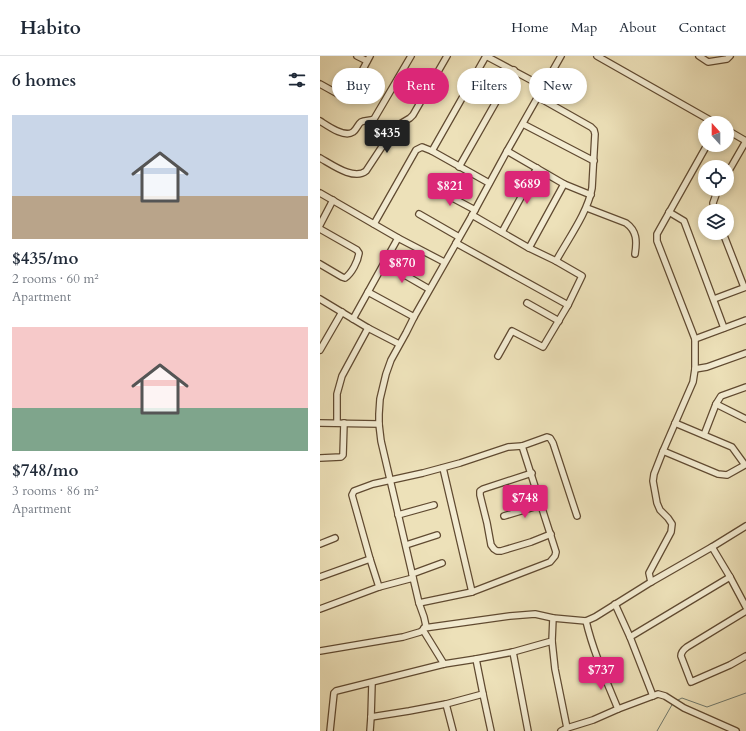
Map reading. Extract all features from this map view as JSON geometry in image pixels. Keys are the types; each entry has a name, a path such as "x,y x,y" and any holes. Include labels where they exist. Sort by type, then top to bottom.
{"street":[{"path":"320,84 347,99 369,59 358,56"},
{"path":"320,121 339,132 351,133 359,123 374,119 397,77 411,56"},
{"path":"320,158 350,173 362,174 366,171 394,127 413,115 447,56"},
{"path":"432,151 486,56 510,68"},
{"path":"554,68 560,56"},
{"path":"597,56 607,59 703,116"},
{"path":"699,56 708,62 727,59 730,56"},
{"path":"459,166 495,104"},
{"path":"444,664 424,629 426,626 424,617 419,603 381,441 379,424 380,399 386,374 399,344 534,104"},
{"path":"550,104 594,130 595,134 591,195 587,208 556,261"},
{"path":"523,124 594,161"},
{"path":"734,134 746,141 734,162"},
{"path":"374,224 416,150 422,147 432,151 489,183"},
{"path":"507,151 564,184 591,195"},
{"path":"651,582 649,573 670,532 672,524 657,504 653,481 654,474 693,382 695,369 695,339 658,240 658,234 703,152"},
{"path":"502,232 537,168"},
{"path":"529,248 564,184"},
{"path":"434,188 502,232 582,276 568,305 544,347 512,331 498,356"},
{"path":"320,192 398,238 444,262"},
{"path":"320,225 333,200"},
{"path":"587,208 626,223 631,227 637,242 635,254"},
{"path":"669,212 684,222 724,328"},
{"path":"419,214 460,237"},
{"path":"320,229 357,250 359,256 348,276 345,278 320,264"},
{"path":"353,319 398,238"},
{"path":"714,299 745,287 726,240"},
{"path":"456,243 568,305"},
{"path":"384,263 430,289"},
{"path":"368,292 414,317"},
{"path":"320,299 368,328 399,344"},
{"path":"527,303 559,321"},
{"path":"320,350 342,312"},
{"path":"695,339 746,320"},
{"path":"337,423 337,394 342,376 368,328"},
{"path":"695,369 708,367 746,353"},
{"path":"704,435 716,404 721,396 746,387"},
{"path":"716,404 746,419"},
{"path":"320,423 379,424"},
{"path":"320,458 341,457 343,455 344,423"},
{"path":"663,451 718,474 727,475 745,464 732,447 675,423"},
{"path":"379,587 352,495 356,489 443,468 508,447 522,446 547,437 550,438 577,516"},
{"path":"419,603 472,592 550,562 555,556 556,552 551,534 522,446"},
{"path":"443,468 472,592"},
{"path":"532,473 482,489 480,492 491,545 497,551 501,551 551,534"},
{"path":"398,515 434,505"},
{"path":"504,516 541,505"},
{"path":"320,651 403,637 424,629 510,616 536,614 553,618 586,621 745,528"},
{"path":"406,545 437,535"},
{"path":"320,544 336,538"},
{"path":"712,547 746,607"},
{"path":"320,577 370,559"},
{"path":"320,609 413,576 442,563"},
{"path":"630,637 730,577"},
{"path":"615,604 630,637 653,696"},
{"path":"746,611 682,650 681,656 691,682 730,665 746,656"},
{"path":"553,618 552,641 567,728"},
{"path":"586,621 589,636 618,709"},
{"path":"330,731 334,693 338,690 372,683 444,664 513,652 552,641"},
{"path":"513,652 528,731"},
{"path":"476,659 491,731"},
{"path":"370,731 372,683"},
{"path":"371,717 446,704 483,694"},
{"path":"561,731 658,694 665,696 684,708 736,731"},
{"path":"446,704 453,731"}],"waterway":[{"path":"678,700 682,698 707,707 746,693"},
{"path":"657,731 673,703"}]}
